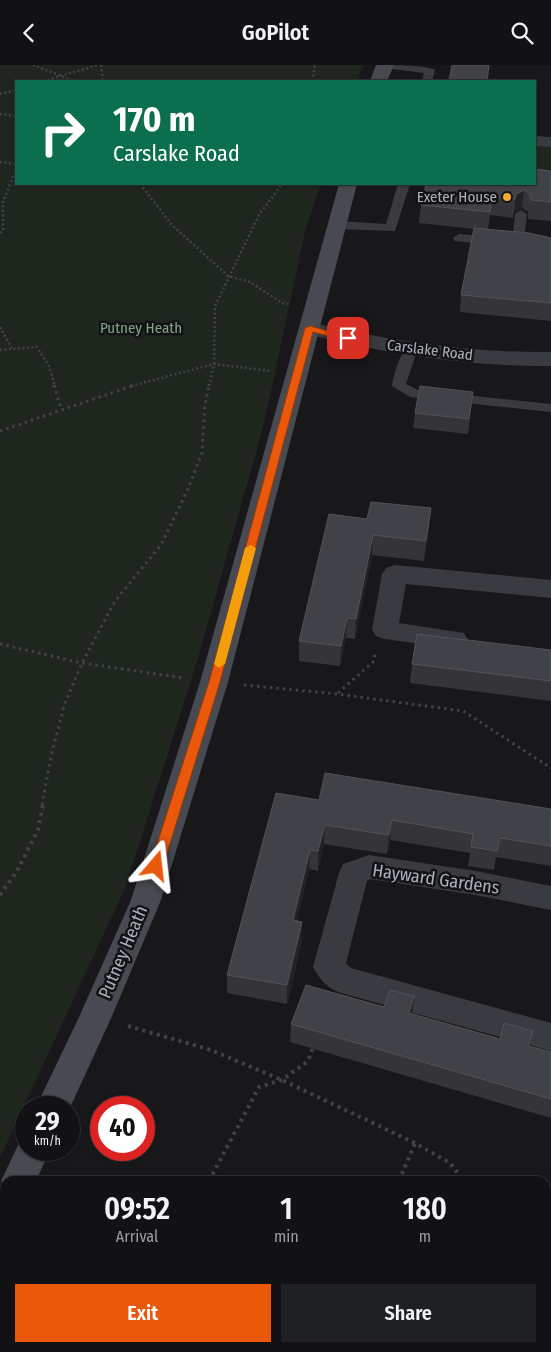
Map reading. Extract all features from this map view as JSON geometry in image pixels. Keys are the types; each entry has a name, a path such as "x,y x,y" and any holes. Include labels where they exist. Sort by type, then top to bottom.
{"street":[{"path":"379,80 385,65"},
{"path":"536,141 551,142"},
{"name":"Putney Heath","path":"58,1096 96,1016 146,900 214,682 348,185"},
{"name":"Carslake Road","path":"312,318 348,338 412,348 516,360 551,359"},
{"path":"475,643 385,630 395,573 551,589"},
{"name":"Hayward Gardens","path":"551,898 476,883 369,867 354,873 329,967 341,979 551,1037"},
{"path":"21,1176 28,1161"}],"lane":[{"path":"385,65 430,70 427,80"},
{"path":"337,225 391,228 404,185"},
{"path":"459,238 522,243 521,214"},
{"path":"412,348 408,362 399,377 399,386 414,394 551,408"}],"path":[{"path":"33,65 71,80"},
{"path":"46,80 100,65 103,80"},
{"path":"312,80 315,65"},
{"path":"0,94 15,90"},
{"path":"0,113 15,116"},
{"path":"0,162 15,164"},
{"path":"0,233 3,231 4,202 15,172"},
{"path":"141,185 172,225 228,276 250,282 282,303 312,318"},
{"path":"0,895 17,871 38,830 51,756 65,703 82,663 114,601 161,545 187,491 202,453 204,405 214,364 214,306 259,215 281,185"},
{"path":"0,327 12,349"},
{"path":"0,350 37,347 49,365 61,409"},
{"path":"0,431 124,388 214,364 298,375"},
{"path":"337,694 374,661 377,633 385,630"},
{"path":"0,644 82,663 214,682 337,694 462,711 551,768"},
{"path":"96,1016 211,1050 282,1080 415,1143 450,1163 460,1176"},
{"path":"212,1176 258,1087 282,1080 308,1061 317,1039"},
{"path":"401,1176 415,1143"}],"green space":[{"name":"Putney Heath","path":"0,65 363,65 357,80 15,80 15,185 321,185 305,232 264,424 199,655 126,886 29,1096 15,1096 15,1126 0,1158"},
{"path":"536,143 551,145 551,174 536,173"}],"building":[{"path":"452,65 489,65 487,80 449,80"},
{"path":"536,169 551,171 551,202 531,200 530,194 524,190 516,194 515,199 492,197 490,212 421,205 426,185 536,185"},
{"path":"474,228 529,233 551,238 551,303 461,295"},
{"path":"420,386 473,392 469,419 415,413"},
{"path":"371,502 431,508 426,541 373,535 356,619 347,618 341,646 299,641 329,514 367,519"},
{"path":"417,634 551,650 551,681 412,664"},
{"path":"325,773 551,809 551,846 500,838 497,851 471,847 473,834 392,820 389,835 325,825 318,851 310,850 293,920 302,922 287,985 227,975 276,793 319,800"},
{"path":"306,985 384,1007 390,990 414,996 409,1013 500,1039 504,1023 533,1031 528,1046 551,1052 551,1099 291,1024"}],"slow traffic":[{"path":"219,664 251,548"}],"place":[{"name":"Exeter House","path":"507,197"}],"route":[{"path":"156,866 214,682 310,328 348,338"}]}
